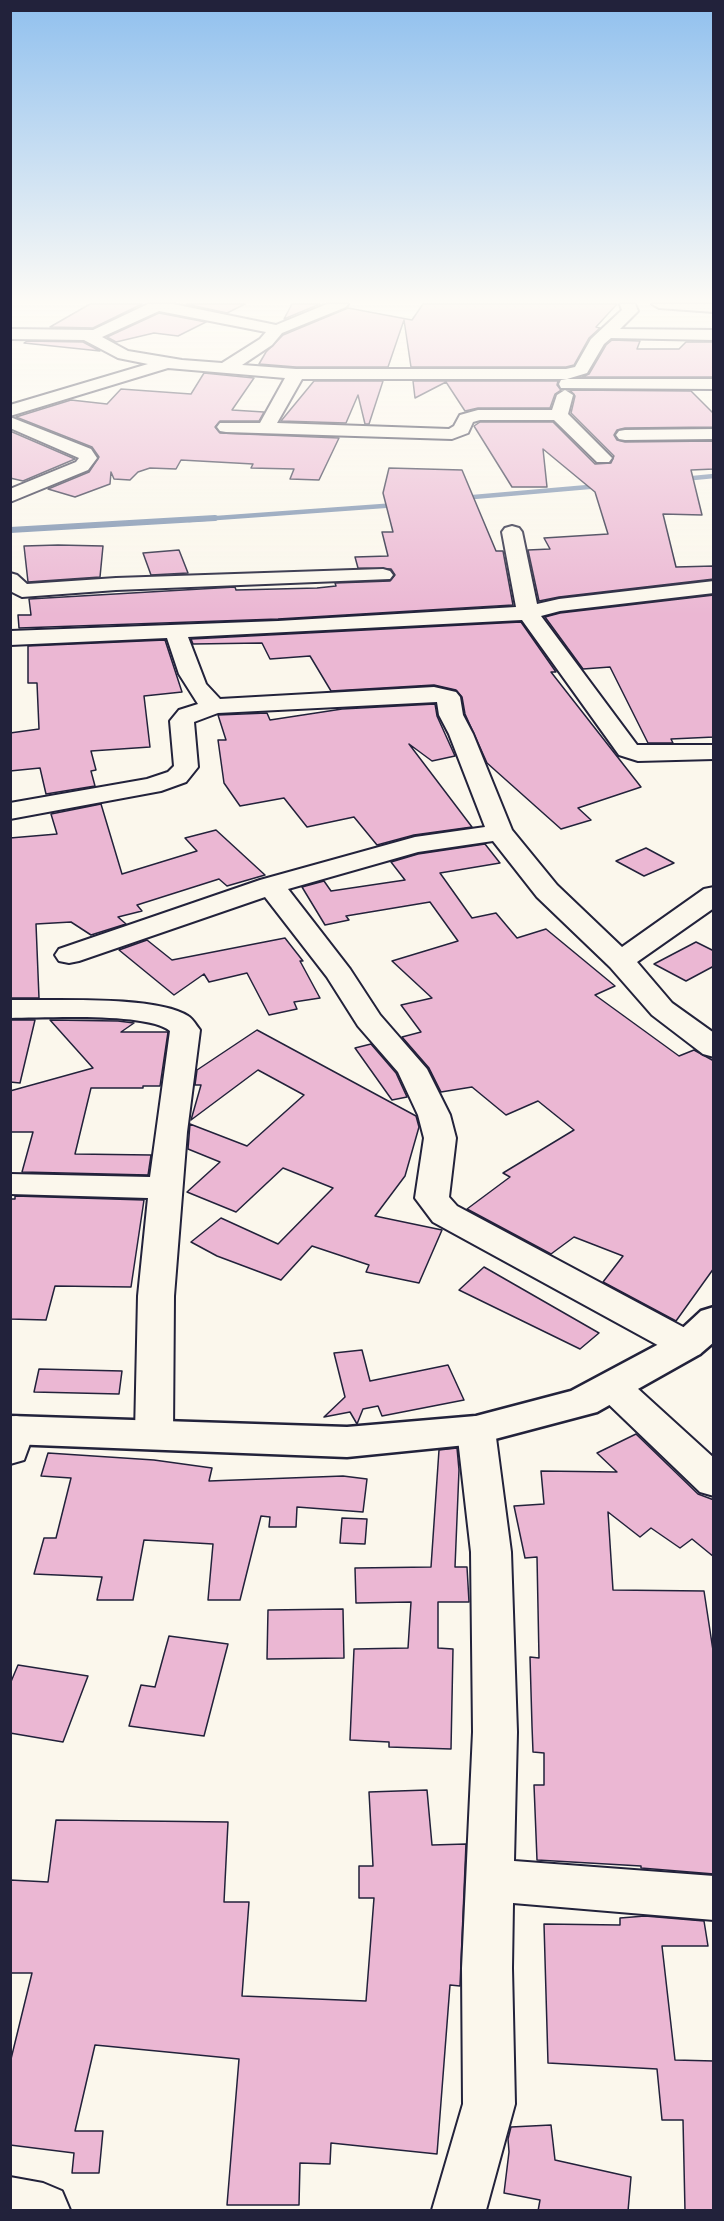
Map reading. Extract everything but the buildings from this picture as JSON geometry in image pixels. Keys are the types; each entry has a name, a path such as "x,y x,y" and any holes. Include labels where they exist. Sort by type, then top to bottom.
{"street":[{"path":"266,428 277,408"},
{"path":"559,415 561,408"},
{"path":"226,427 452,434 462,429 466,419 478,415 559,415 603,458"},
{"path":"10,422 85,453 88,458 81,466 10,496"},
{"path":"625,435 714,435"},
{"path":"512,532 528,613 628,750 638,754 714,752"},
{"path":"13,587 22,591 116,584 383,574"},
{"path":"10,638 176,632 528,613 559,605 714,587"},
{"path":"176,632 188,671 208,703 216,706"},
{"path":"10,811 152,786 177,777 186,767 182,722 187,715 216,706 434,694 448,697 454,723 461,734 500,832 547,891 620,961 662,1009 714,1048"},
{"path":"69,955 270,886 416,845 500,832"},
{"path":"270,886 340,975 368,1020 412,1070 434,1115 440,1138 432,1198 445,1214 700,1332"},
{"path":"620,961 714,895"},
{"path":"10,1009 116,1011 159,1016 178,1022 185,1030 165,1188 156,1296 154,1434"},
{"path":"10,1184 165,1188"},
{"path":"12,1436 154,1434 347,1442 476,1430 583,1402 700,1332"},
{"path":"612,1386 714,1482"},
{"path":"459,2211 489,2104 487,1968 495,1732 491,1552 476,1430"},
{"path":"490,1880 714,1898"},
{"path":"10,2204 43,2211"}],"waterway":[{"path":"683,479 714,476"},
{"path":"462,498 600,486"},
{"path":"189,520 397,505"},
{"path":"10,530 215,518"}]}
